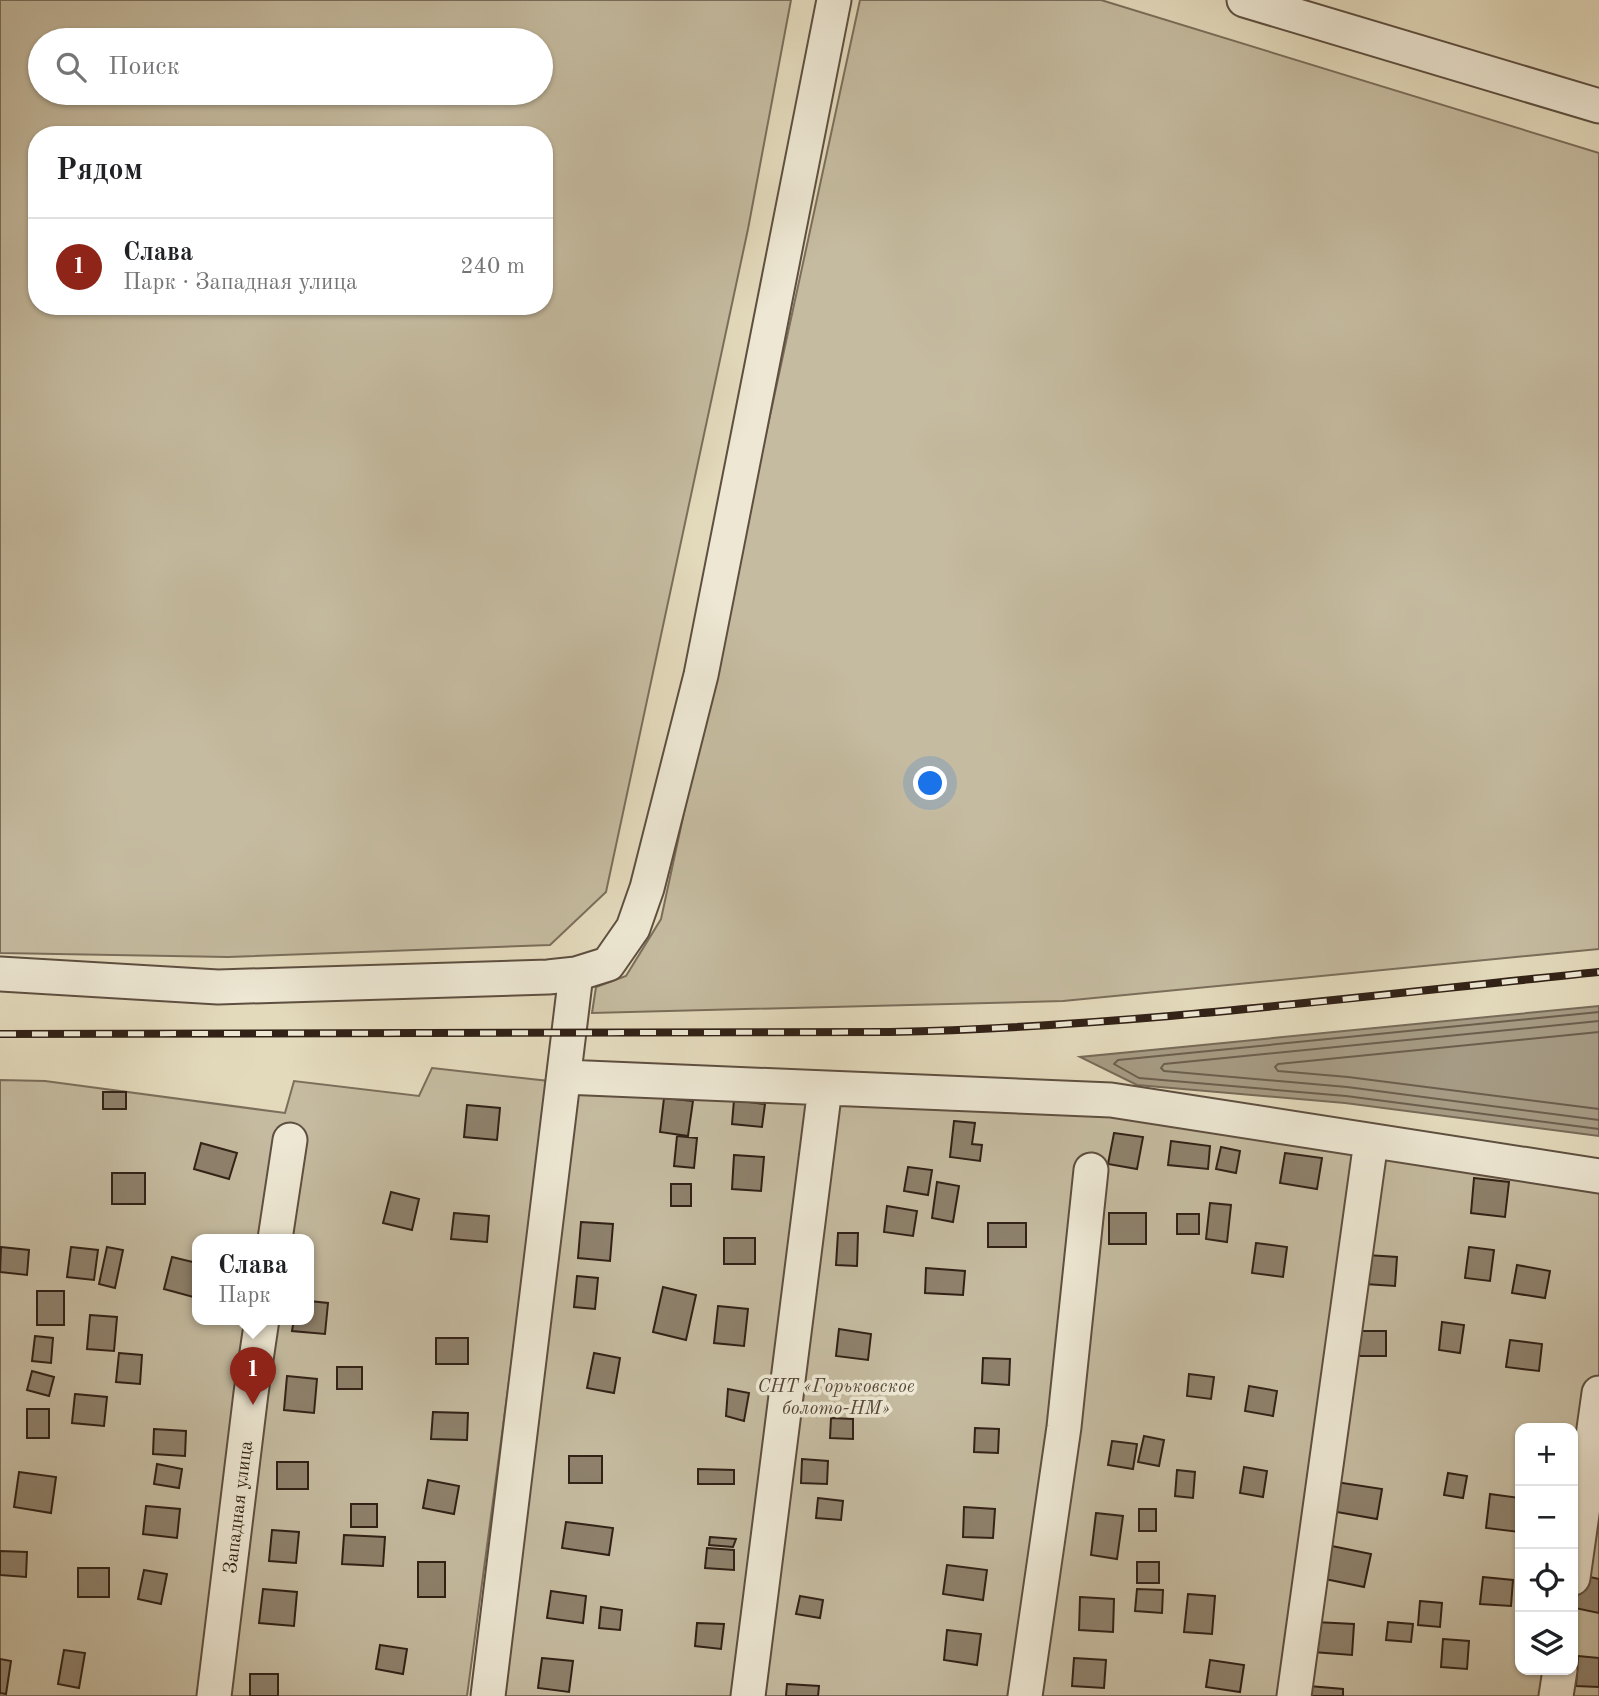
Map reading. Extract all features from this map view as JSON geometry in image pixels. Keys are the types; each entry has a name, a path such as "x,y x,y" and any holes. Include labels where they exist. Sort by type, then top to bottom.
{"street":[{"path":"0,974 218,987 548,977 576,974 608,964 633,928 647,888 701,675 834,0"},
{"path":"1244,0 1599,106"},
{"path":"488,1696 576,974"},
{"path":"564,1077 1111,1100 1599,1177"},
{"path":"748,1696 825,1088"},
{"path":"276,1234 290,1140"},
{"path":"1294,1696 1371,1141"},
{"path":"1026,1696 1064,1427 1091,1170"},
{"name":"Западная улица","path":"214,1696 261,1325"},
{"path":"1577,1549 1599,1393"},
{"path":"1556,1696 1559,1675"}],"green space":[{"path":"0,0 791,0 748,229 606,892 550,945 228,957 0,953"},
{"path":"860,0 1101,0 1599,153 1599,949 1063,1001 592,1013 596,987 626,976 661,919"},
{"path":"432,1068 549,1081 467,1696 0,1696 0,1080 45,1081 285,1113 294,1081 419,1096"},
{"name":"СНТ «Горьковское болото-НМ»","path":"568,1091 1056,1100 1599,1191 1599,1696 492,1696"}],"water":[{"path":"1599,1006 1599,1136 1345,1103 1137,1085 1080,1057"}],"building":[{"path":"103,1092 126,1092 126,1109 103,1109"},
{"path":"664,1098 693,1101 688,1136 660,1132"},
{"path":"734,1100 765,1104 762,1127 732,1124"},
{"path":"467,1105 500,1108 497,1140 464,1137"},
{"path":"954,1121 975,1123 972,1144 982,1145 980,1161 950,1157"},
{"path":"1114,1133 1143,1137 1137,1169 1108,1164"},
{"path":"677,1136 697,1138 694,1168 674,1166"},
{"path":"1171,1141 1210,1146 1208,1169 1168,1165"},
{"path":"201,1143 237,1153 229,1179 194,1169"},
{"path":"1221,1147 1240,1151 1236,1173 1216,1169"},
{"path":"1285,1153 1322,1158 1317,1189 1280,1183"},
{"path":"734,1155 764,1157 761,1191 732,1189"},
{"path":"908,1167 932,1170 928,1195 904,1191"},
{"path":"112,1173 145,1173 145,1204 112,1204"},
{"path":"1474,1178 1509,1182 1505,1217 1471,1213"},
{"path":"937,1182 959,1186 953,1222 932,1218"},
{"path":"671,1184 691,1184 691,1206 671,1206"},
{"path":"391,1192 419,1199 412,1230 383,1223"},
{"path":"1210,1203 1231,1205 1227,1242 1206,1239"},
{"path":"887,1206 917,1211 913,1236 884,1232"},
{"path":"454,1213 489,1216 487,1242 451,1239"},
{"path":"1109,1213 1146,1213 1146,1244 1109,1244"},
{"path":"1177,1214 1199,1214 1199,1234 1177,1234"},
{"path":"581,1222 613,1224 610,1261 578,1258"},
{"path":"988,1223 1026,1223 1026,1247 988,1247"},
{"path":"838,1233 858,1233 857,1266 836,1265"},
{"path":"724,1238 755,1238 755,1264 724,1264"},
{"path":"1256,1243 1287,1247 1283,1277 1252,1273"},
{"path":"1,1247 29,1250 27,1275 0,1272"},
{"path":"71,1247 98,1250 94,1280 67,1277"},
{"path":"107,1247 123,1250 115,1288 99,1284"},
{"path":"1469,1247 1494,1250 1490,1281 1465,1278"},
{"path":"1367,1255 1397,1257 1395,1286 1365,1284"},
{"path":"172,1257 192,1262 192,1297 164,1289"},
{"path":"1517,1265 1550,1271 1545,1298 1512,1293"},
{"path":"926,1268 965,1271 963,1295 925,1293"},
{"path":"577,1276 598,1278 595,1309 574,1307"},
{"path":"663,1287 696,1295 686,1340 653,1332"},
{"path":"37,1291 64,1291 64,1325 37,1325"},
{"path":"314,1302 328,1303 325,1334 292,1331 293,1325 314,1325"},
{"path":"718,1306 748,1309 744,1346 714,1343"},
{"path":"90,1315 117,1317 114,1351 87,1349"},
{"path":"1442,1322 1464,1325 1460,1353 1439,1350"},
{"path":"839,1329 871,1334 868,1360 836,1356"},
{"path":"1356,1331 1386,1331 1386,1356 1356,1356"},
{"path":"35,1336 53,1338 51,1363 32,1361"},
{"path":"436,1338 468,1338 468,1364 436,1364"},
{"path":"1510,1340 1542,1344 1539,1371 1506,1367"},
{"path":"119,1353 142,1355 140,1384 116,1382"},
{"path":"594,1353 620,1358 614,1393 587,1388"},
{"path":"983,1358 1010,1359 1009,1385 982,1383"},
{"path":"337,1367 362,1367 362,1389 337,1389"},
{"path":"32,1371 54,1377 49,1396 27,1390"},
{"path":"1189,1374 1214,1377 1211,1399 1187,1396"},
{"path":"287,1376 317,1379 314,1413 284,1410"},
{"path":"1249,1386 1277,1391 1273,1416 1245,1411"},
{"path":"728,1389 749,1393 744,1421 726,1416"},
{"path":"75,1394 107,1397 104,1426 72,1423"},
{"path":"27,1409 49,1409 49,1438 27,1438"},
{"path":"433,1412 468,1413 467,1440 431,1439"},
{"path":"831,1418 853,1419 853,1439 830,1438"},
{"path":"975,1428 999,1429 998,1453 974,1452"},
{"path":"154,1429 186,1431 185,1456 153,1454"},
{"path":"1144,1436 1164,1440 1159,1466 1138,1462"},
{"path":"1112,1441 1137,1444 1133,1469 1108,1465"},
{"path":"569,1456 602,1456 602,1483 569,1483"},
{"path":"802,1459 828,1461 827,1484 801,1483"},
{"path":"277,1462 308,1462 308,1489 277,1489"},
{"path":"157,1464 182,1469 179,1488 154,1484"},
{"path":"1244,1467 1267,1471 1263,1497 1240,1493"},
{"path":"698,1469 734,1470 734,1484 698,1484"},
{"path":"1177,1470 1195,1472 1193,1498 1175,1496"},
{"path":"19,1472 56,1477 51,1513 14,1507"},
{"path":"1448,1473 1467,1476 1463,1498 1444,1495"},
{"path":"428,1480 459,1486 454,1514 423,1508"},
{"path":"1336,1482 1382,1489 1377,1519 1331,1511"},
{"path":"1490,1494 1515,1497 1515,1532 1486,1528"},
{"path":"818,1498 843,1501 841,1520 816,1518"},
{"path":"351,1504 377,1504 377,1527 351,1527"},
{"path":"146,1506 180,1509 177,1538 143,1534"},
{"path":"964,1507 995,1509 993,1538 963,1537"},
{"path":"1139,1509 1156,1509 1156,1531 1139,1531"},
{"path":"1096,1513 1123,1516 1117,1559 1091,1555"},
{"path":"566,1522 613,1528 609,1555 562,1548"},
{"path":"272,1530 299,1532 296,1563 269,1561"},
{"path":"344,1535 385,1537 383,1566 342,1564"},
{"path":"710,1537 736,1539 733,1547 709,1545"},
{"path":"1327,1545 1371,1554 1364,1587 1320,1578"},
{"path":"707,1548 734,1550 734,1570 705,1568"},
{"path":"0,1551 27,1552 26,1577 0,1575"},
{"path":"418,1562 445,1562 445,1597 418,1597"},
{"path":"1137,1562 1159,1562 1159,1583 1137,1583"},
{"path":"947,1565 987,1570 983,1600 943,1594"},
{"path":"78,1568 109,1568 109,1597 78,1597"},
{"path":"144,1570 167,1574 161,1604 138,1599"},
{"path":"1581,1575 1599,1579 1599,1613 1578,1609"},
{"path":"1483,1577 1513,1580 1511,1606 1480,1604"},
{"path":"263,1589 297,1592 294,1626 259,1623"},
{"path":"1137,1589 1163,1590 1162,1613 1135,1611"},
{"path":"551,1591 586,1596 583,1623 547,1618"},
{"path":"1188,1594 1215,1596 1212,1634 1184,1632"},
{"path":"800,1596 823,1600 820,1618 796,1614"},
{"path":"1080,1597 1114,1599 1113,1632 1079,1630"},
{"path":"1420,1601 1442,1603 1440,1627 1418,1625"},
{"path":"601,1607 622,1610 620,1630 599,1628"},
{"path":"1315,1622 1354,1624 1352,1655 1313,1652"},
{"path":"1388,1622 1413,1624 1411,1642 1386,1640"},
{"path":"697,1623 724,1624 721,1649 695,1646"},
{"path":"947,1630 981,1634 977,1665 944,1660"},
{"path":"1443,1639 1469,1641 1467,1669 1441,1667"},
{"path":"380,1645 407,1649 403,1674 376,1669"},
{"path":"64,1650 85,1653 79,1688 58,1684"},
{"path":"1578,1656 1599,1658 1599,1687 1576,1686"},
{"path":"542,1658 573,1661 569,1692 538,1688"},
{"path":"1074,1658 1106,1660 1104,1688 1072,1686"},
{"path":"0,1659 11,1661 6,1694 0,1693"},
{"path":"1210,1660 1244,1665 1240,1692 1206,1687"},
{"path":"250,1674 278,1674 278,1696 250,1696"},
{"path":"787,1684 819,1686 818,1696 786,1696"},
{"path":"1309,1686 1343,1689 1343,1696 1308,1696"}],"railway":[{"path":"0,1034 890,1032 979,1029 1245,1009 1599,972"}],"place":[{"name":"Слава","path":"253,1405"}]}
